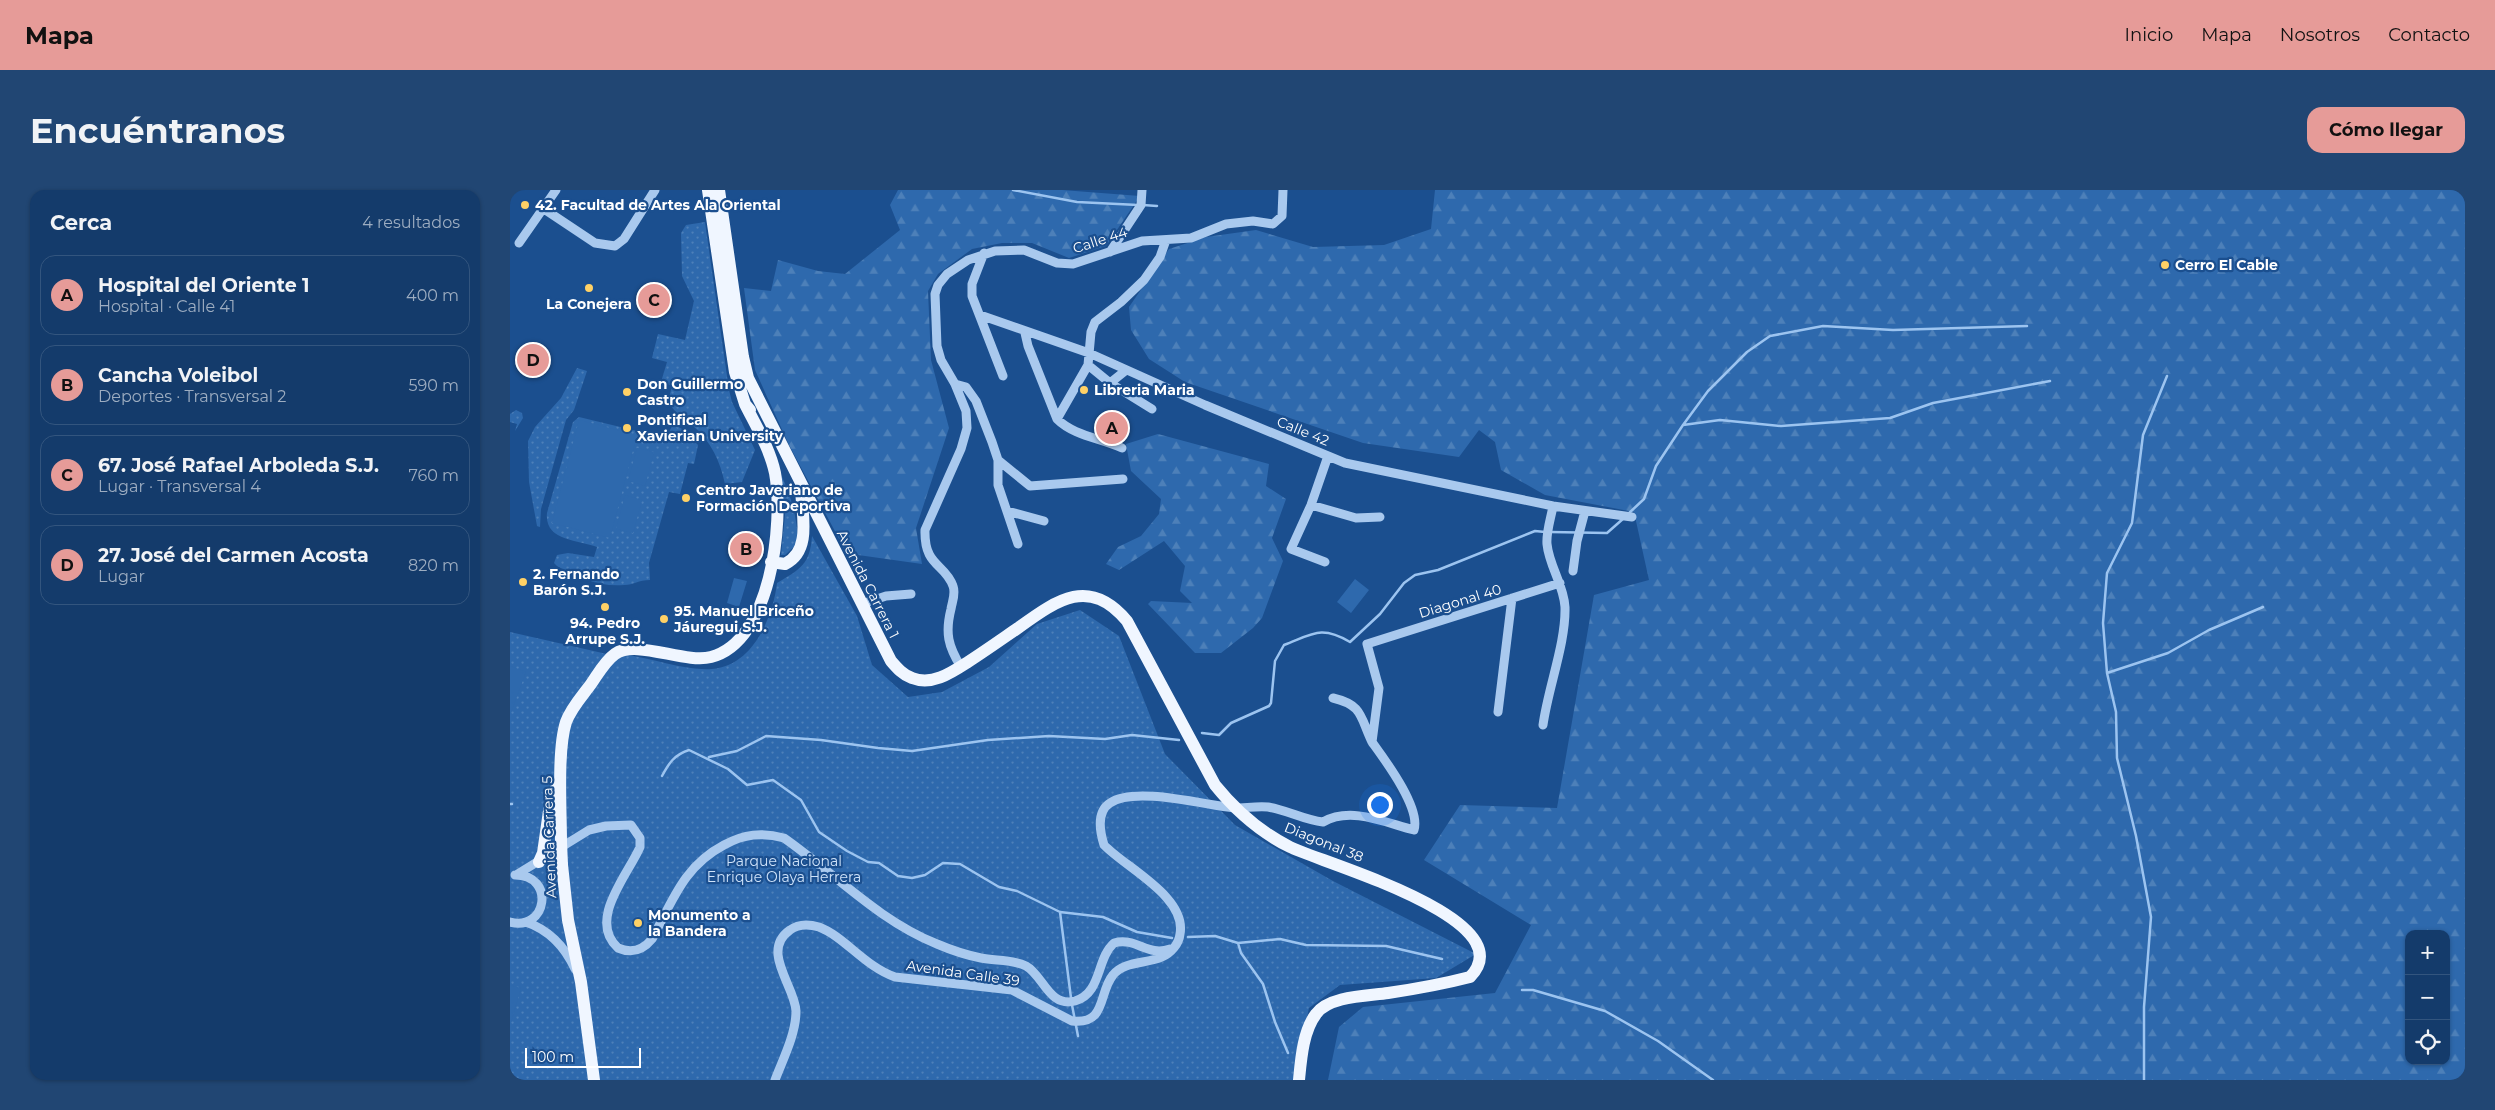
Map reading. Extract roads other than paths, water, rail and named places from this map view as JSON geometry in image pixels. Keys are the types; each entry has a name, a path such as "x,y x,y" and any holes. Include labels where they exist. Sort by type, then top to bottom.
{"main road":[{"name":"Avenida Carrera 1","path":"708,190 736,380 745,404 783,449"},
{"name":"Avenida Carrera 1","path":"719,190 745,368 783,449 891,661 902,673 921,680 944,677 961,667"},
{"path":"745,404 770,456 775,476 778,520 771,562 785,564 801,550 803,537 801,484"},
{"name":"Avenida Carrera 5","path":"594,1080 581,982 568,920 562,865 564,730 569,716 610,658 621,651 632,650 696,658 711,657 732,646 745,634 763,600 771,562"},
{"name":"Diagonal 38","path":"961,667 1058,601 1076,595 1106,602 1116,608 1127,621 1214,785 1234,808 1263,832 1293,849 1373,877 1428,904 1464,929 1475,943 1478,952 1478,966 1470,977 1385,994 1348,998 1333,1003 1317,1012 1308,1030 1299,1080"},
{"path":"539,862 543,854 550,805 562,770"}],"street":[{"path":"519,243 556,190"},
{"path":"544,209 595,243 608,247 617,245 624,239 655,190"},
{"path":"1110,252 1141,205 1142,190"},
{"name":"Calle 44","path":"961,667 950,648 947,635 954,588 930,559 924,540 925,530 961,449 965,435 966,411 955,384 938,354 935,294 938,285 947,274 968,260 984,253 1008,249 1024,250 1063,264 1078,263 1148,240 1191,238 1226,224 1253,221 1270,225 1280,220 1283,211 1283,190"},
{"path":"1057,419 1088,365 1091,332 1095,322 1121,302 1144,280 1160,257 1166,240"},
{"path":"984,253 971,290 1003,376"},
{"name":"Calle 42","path":"980,316 1088,353 1328,456 1357,466 1553,506 1632,517"},
{"path":"1025,332 1028,346 1057,419 1065,428 1105,440 1122,448"},
{"path":"1088,365 1110,384 1152,409"},
{"path":"1110,384 1125,370"},
{"path":"955,384 966,387 976,400 998,460 998,485 1018,544"},
{"path":"1325,562 1291,549 1311,505 1328,456"},
{"path":"998,460 1030,486 1123,478"},
{"path":"1311,505 1356,518 1380,517"},
{"path":"1543,725 1547,695 1562,635 1565,610 1560,583 1547,544 1553,506"},
{"path":"1007,511 1044,521"},
{"path":"1573,571 1577,541 1585,511"},
{"name":"Diagonal 40","path":"1372,742 1379,688 1367,644 1560,583"},
{"path":"862,604 886,596 911,594"},
{"path":"1498,712 1512,598"},
{"path":"1175,947 1182,927 1178,913 1160,891 1104,845 1100,823 1103,810 1110,803 1121,798 1173,798 1234,808 1268,807 1323,822 1332,817 1361,817 1384,820 1414,830 1411,806 1390,768 1372,742 1361,713 1347,701 1333,698"},
{"name":"Avenida Calle 39","path":"512,876 539,862 589,830 618,824 631,826 637,831 640,838 640,847 611,902 605,924 606,932 614,944 623,950 637,950 646,945 688,873 698,862 737,838 762,834 784,838 884,915 916,934 969,955 1024,965 1034,972 1046,990 1062,1001 1072,1002 1087,994 1098,977 1105,954 1114,943 1129,941 1154,952 1162,952 1175,947"},
{"path":"512,876 533,880 542,894 539,911 526,922"},
{"path":"511,923 526,922 540,928 555,938 571,961 581,982"},
{"name":"Avenida Calle 39","path":"775,1080 794,1027 796,1010 779,963 779,948 784,936 801,926 814,926 828,932 886,974 904,979 1012,990 1076,1022 1088,1020 1098,1012 1109,980 1115,972 1125,966 1161,957 1175,947"}],"waterway":[{"path":"1013,190 1077,202 1138,205"},
{"path":"1143,205 1157,206"},
{"path":"1683,425 1708,391 1747,352 1770,336 1823,326 1893,330 2027,326"},
{"path":"2144,1080 2144,1007 2151,917 2136,836 2117,758 2116,712 2107,673 2103,623 2107,573 2132,523 2143,435 2167,376"},
{"path":"1628,514 1644,499 1656,466 1683,425 1720,420 1781,426 1890,418 1933,403 2050,381"},
{"path":"1550,532 1607,533 1624,518"},
{"path":"1202,733 1219,735 1231,723 1269,706 1271,703 1275,661 1284,645 1317,633 1332,634 1350,642 1380,614 1404,583 1415,575 1438,570 1535,531 1545,532"},
{"path":"2107,673 2168,653 2209,630 2263,607"},
{"path":"709,757 737,751 766,736 821,740 912,751 988,740 1049,736 1105,739 1132,735 1179,740"},
{"path":"662,776 672,760 679,754 689,750 728,769 747,785 773,780 801,800 819,832 847,851 868,862 879,863 898,876 912,878 925,875 943,863 960,864 999,887 1017,891 1060,912 1103,917 1137,932 1172,938"},
{"path":"1060,912 1071,998"},
{"path":"1188,937 1215,936 1238,943 1280,939 1306,945 1386,946 1442,959"},
{"path":"1238,943 1241,953 1263,984 1275,1022 1288,1053"},
{"path":"1522,990 1533,990 1605,1011 1658,1041 1713,1080"},
{"path":"1072,1005 1078,1036"}],"place":[{"name":"42. Facultad de Artes Ala Oriental","path":"525,205"},
{"name":"Cerro El Cable","path":"2165,265"},
{"name":"La Conejera","path":"589,288"},
{"name":"67. José Rafael Arboleda S.J.","path":"654,300"},
{"name":"27. José del Carmen Acosta","path":"533,360"},
{"name":"Libreria Maria","path":"1084,390"},
{"name":"Don Guillermo Castro","path":"627,392"},
{"name":"Pontifical Xavierian University","path":"627,428"},
{"name":"Hospital del Oriente 1","path":"1112,428"},
{"name":"Centro Javeriano de Formación Deportiva","path":"686,498"},
{"name":"Cancha Voleibol","path":"746,549"},
{"name":"2. Fernando Barón S.J.","path":"523,582"},
{"name":"94. Pedro Arrupe S.J.","path":"605,607"},
{"name":"95. Manuel Briceño Jáuregui S.J.","path":"664,619"},
{"name":"Monumento a la Bandera","path":"638,923"}],"park label":[{"name":"Parque Nacional Enrique Olaya Herrera","path":"784,870"}]}
